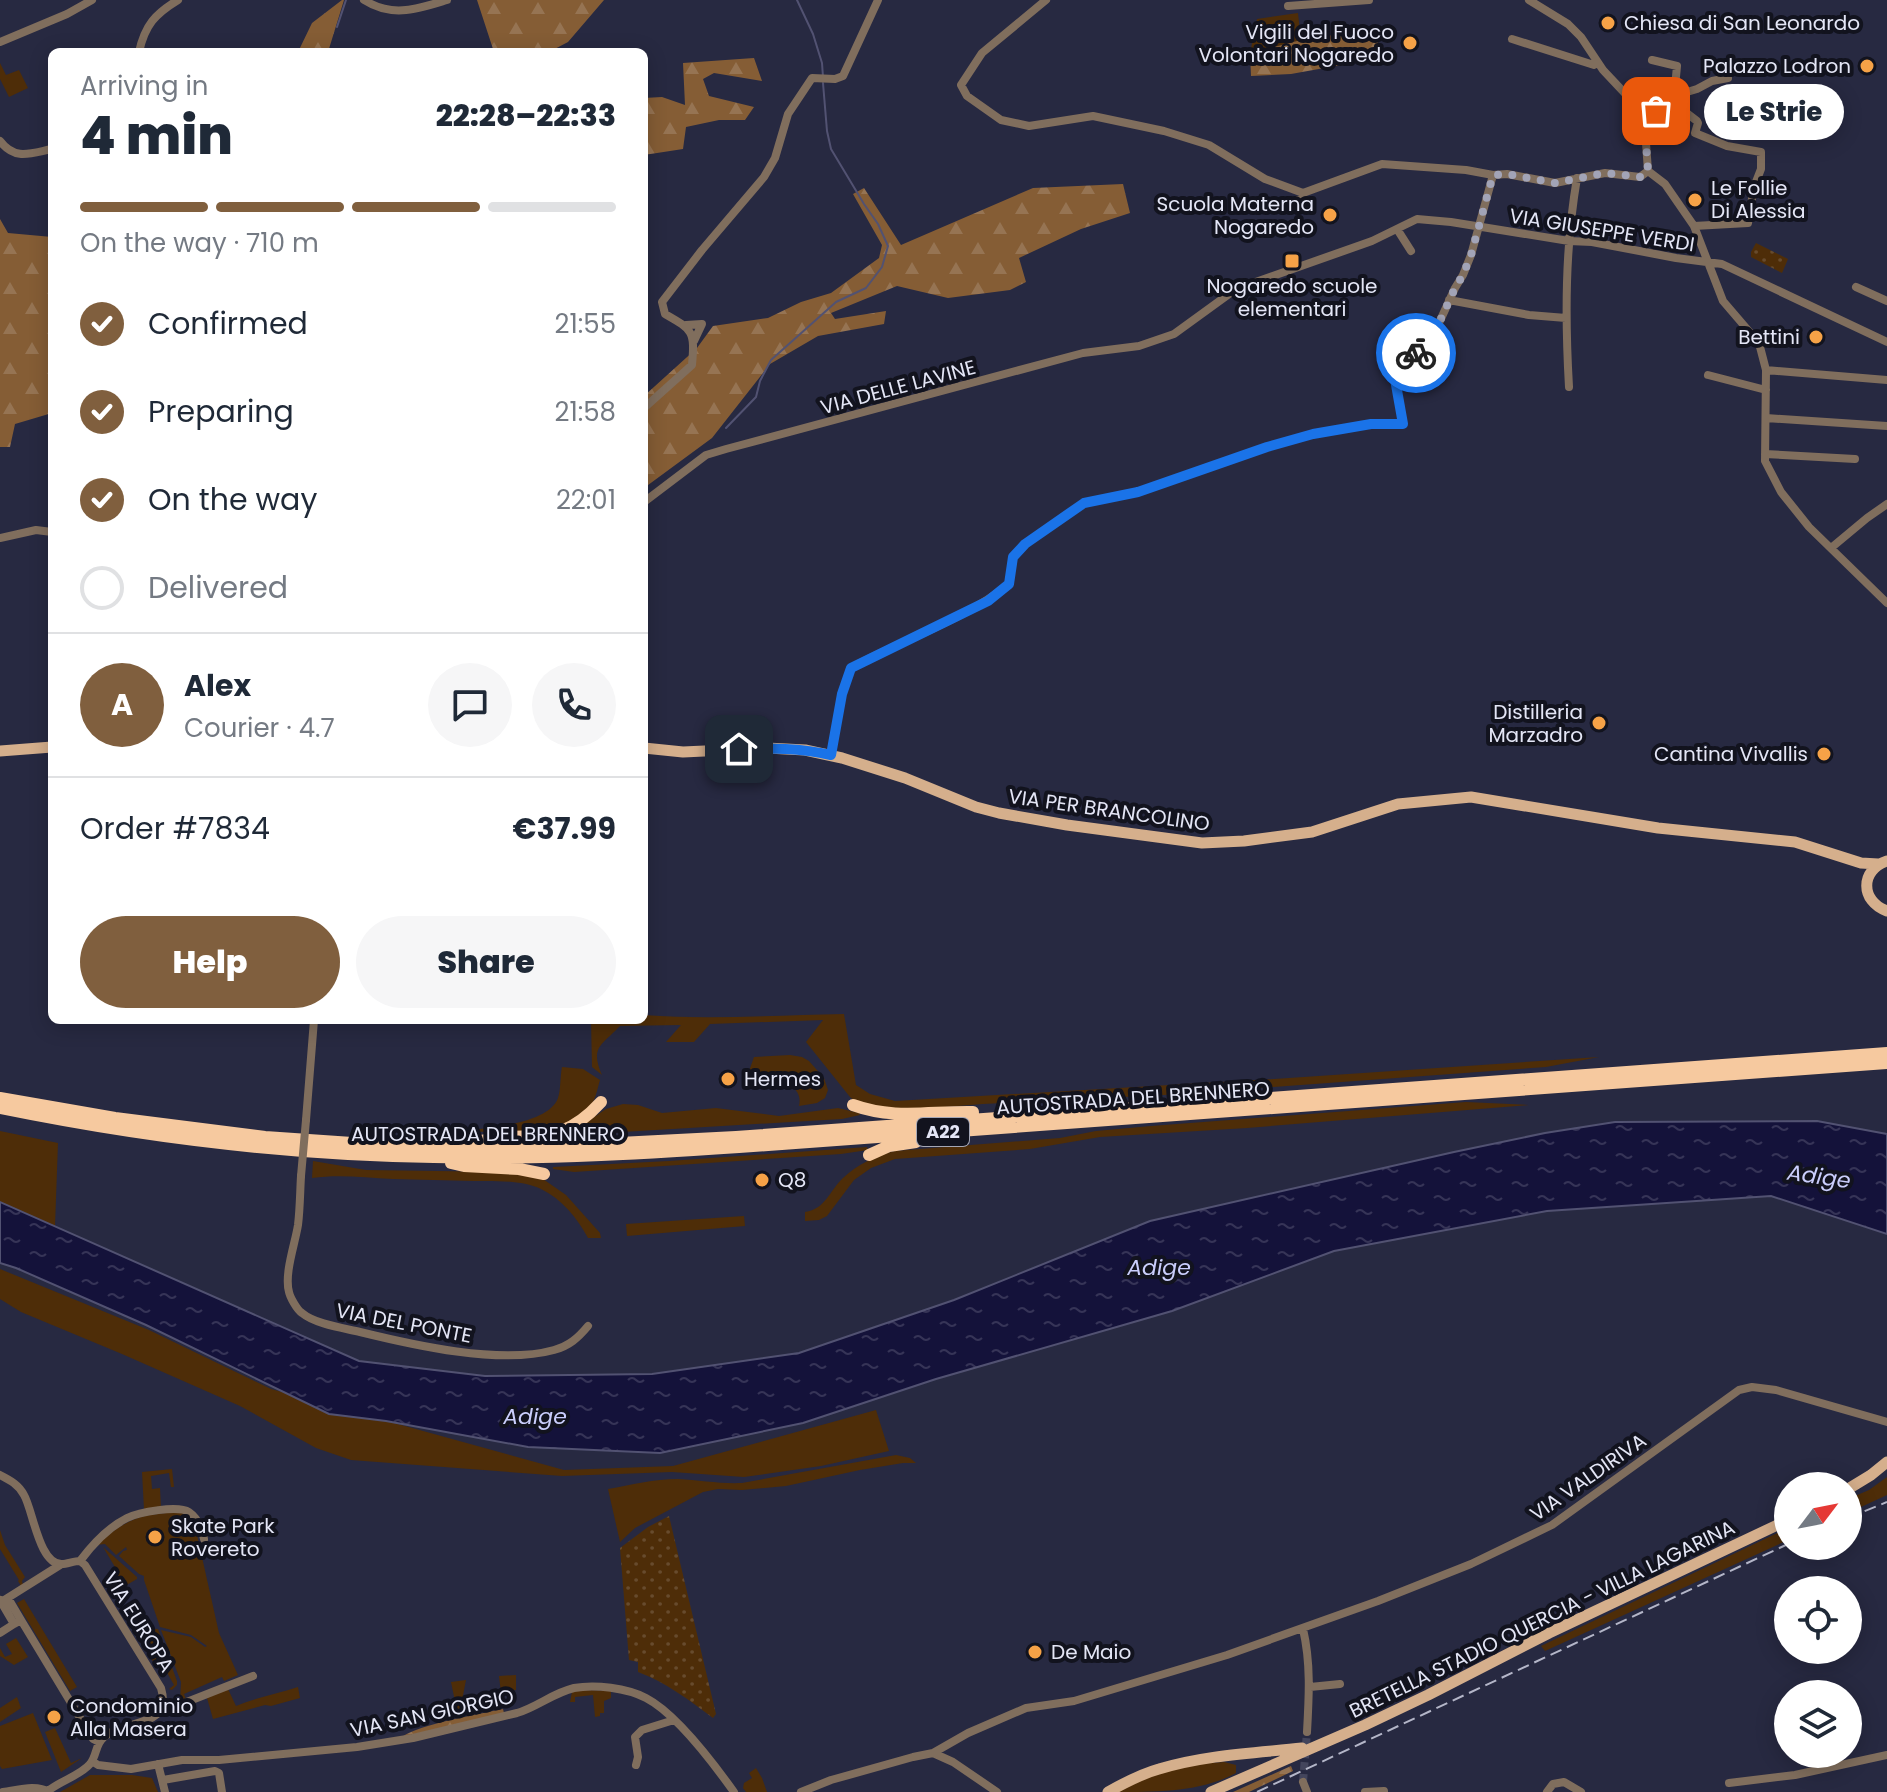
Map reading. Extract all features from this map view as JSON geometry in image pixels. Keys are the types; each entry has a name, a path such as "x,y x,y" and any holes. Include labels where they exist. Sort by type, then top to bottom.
{"highway":[{"name":"AUTOSTRADA DEL BRENNERO","path":"0,1098 115,1118 265,1137 381,1145 542,1147 658,1142 1887,1053"},
{"name":"AUTOSTRADA DEL BRENNERO","path":"0,1108 112,1129 326,1153 546,1157 636,1154 994,1129 1887,1063"},
{"path":"462,1146 483,1140 533,1137 569,1129 586,1118 601,1102"},
{"path":"853,1105 887,1114 957,1112 1008,1117"},
{"path":"869,1155 897,1144 960,1138 994,1129"},
{"path":"433,1157 464,1166 502,1167 544,1174"}],"main road":[{"path":"0,751 48,747"},
{"name":"VIA PER BRANCOLINO","path":"648,748 683,752 780,748 805,750 905,778 976,807 999,813 1202,843 1312,832 1398,804 1471,797 1658,828 1795,842 1814,848"},
{"path":"1814,848 1861,863 1882,862"},
{"path":"1814,848 1869,876"},
{"path":"1882,862 1869,876 1867,884 1871,900 1887,911"},
{"path":"1862,1480 1887,1462"},
{"name":"BRETELLA STADIO QUERCIA - VILLA LAGARINA","path":"1211,1792 1428,1695 1549,1633 1774,1527"},
{"name":"BRETELLA STADIO QUERCIA - VILLA LAGARINA","path":"1108,1792 1133,1779 1178,1764 1311,1747"}],"street":[{"path":"0,42 92,0"},
{"path":"140,48 150,21 178,0"},
{"path":"364,0 393,12 447,0"},
{"path":"648,404 692,365 694,341 702,324 686,325 665,314 662,302 764,177 775,158 788,114 812,78 835,79 843,76 878,0"},
{"path":"1046,0 982,53 961,85 967,96 1001,120 1029,126 1093,116 1164,131 1209,145 1300,197 1382,164 1507,174 1555,183 1605,173 1640,177 1648,171"},
{"path":"1288,6 1369,0"},
{"path":"1529,0 1568,24 1581,37 1603,70 1634,103 1645,129 1648,171 1665,184 1694,226 1723,301 1759,343 1766,370 1765,461 1781,492 1809,527 1887,603"},
{"path":"1512,39 1594,65"},
{"path":"1645,129 1675,87 1677,66 1652,60"},
{"path":"1667,98 1728,78"},
{"path":"1667,98 1697,121 1695,133 1698,135 1727,146 1761,152 1761,169 1754,187 1748,223 1694,226"},
{"path":"0,141 17,154 48,150"},
{"path":"831,755 842,694 851,668 988,601 1009,584 1013,557 1025,544 1084,503 1138,492 1313,434 1371,424 1403,424 1395,379 1402,367 1434,334 1471,255 1493,175"},
{"path":"1569,387 1566,281 1577,178"},
{"name":"VIA GIUSEPPE VERDI","path":"1174,334 1236,289 1372,241 1417,219 1592,242 1722,264 1887,342"},
{"path":"1397,229 1411,251"},
{"path":"1856,287 1887,301"},
{"path":"1449,300 1529,315 1566,318"},
{"path":"686,325 694,341"},
{"name":"VIA DELLE LAVINE","path":"648,499 706,455 1083,353 1139,346 1174,334"},
{"path":"1766,370 1887,380"},
{"path":"1708,375 1766,390"},
{"path":"1766,418 1887,426"},
{"path":"1765,454 1855,459"},
{"path":"1831,548 1887,504"},
{"path":"0,538 36,530 48,532"},
{"name":"VIA DEL PONTE","path":"314,1024 298,1225 288,1275 289,1292 302,1313 324,1324 416,1345 490,1354 519,1355 551,1351 577,1339 588,1326"},
{"name":"VIA VALDIRIVA","path":"801,1792 831,1780 933,1753 968,1733 1026,1708 1074,1701 1120,1689 1227,1655 1471,1564 1552,1525 1739,1390 1752,1387 1776,1390 1887,1422"},
{"path":"0,1475 18,1487 25,1497 46,1554 60,1565"},
{"name":"VIA EUROPA","path":"3,1600 60,1565 80,1561 115,1526 127,1518 149,1511 183,1509 189,1512 199,1523 204,1539"},
{"name":"VIA EUROPA","path":"80,1561 161,1688 164,1703"},
{"path":"3,1600 92,1737 99,1742"},
{"path":"0,1633 20,1623"},
{"path":"1303,1629 1310,1687 1307,1732"},
{"path":"3,1792 33,1788 49,1791 89,1765 99,1742 112,1731 153,1718 164,1703 174,1707 253,1676"},
{"path":"1310,1687 1340,1684"},
{"name":"VIA SAN GIORGIO","path":"92,1761 121,1769 141,1768 182,1760 300,1753 413,1738 523,1711 559,1693 593,1687 635,1693 647,1698 674,1720 734,1792"},
{"path":"636,1765 635,1737 642,1730 674,1720"},
{"path":"933,1753 953,1762 997,1792"},
{"path":"1729,1783 1795,1775 1887,1755"},
{"path":"158,1764 165,1792"},
{"path":"163,1780 215,1771 219,1773 222,1792"},
{"path":"1303,1782 1307,1792"},
{"path":"1549,1791 1553,1784 1564,1782 1581,1792"},
{"path":"1365,1792 1384,1790"}],"shaded area":[{"path":"1298,13 1301,40 1250,53 1257,19"},
{"path":"0,63 6,75 19,70 28,88 9,97 0,79"},
{"path":"1756,243 1788,259 1782,273 1751,257"},
{"path":"844,1014 856,1085 870,1094 895,1101 1599,1057 1546,1067 908,1110 885,1109 850,1097 806,1042 823,1020 710,1024 694,1042 666,1042 681,1025 620,1026 597,1052 602,1075 592,1067 591,1024 648,1024 648,1015"},
{"path":"790,1055 809,1061 824,1078 828,1090 825,1098 817,1103 799,1106 798,1094 791,1086 791,1076 749,1071 754,1057"},
{"path":"562,1067 583,1069 600,1080 592,1103 575,1119 561,1126 529,1132 464,1131 516,1123 543,1114 558,1098"},
{"path":"1466,1102 1529,1105 1100,1137 1030,1149 895,1159 871,1168 854,1180 827,1216 805,1221 805,1212 823,1203 848,1173 874,1158 895,1151 1060,1138 1151,1126"},
{"path":"623,1104 662,1113 716,1108 779,1116 838,1108 860,1115 842,1119 570,1133 606,1109"},
{"path":"0,1131 58,1143 55,1226 0,1202"},
{"path":"867,1147 868,1150 841,1154 574,1172 553,1169 553,1167"},
{"path":"313,1161 366,1170 509,1172 543,1179 566,1195 601,1238 588,1238 562,1204 549,1193 533,1186 500,1181 343,1176 312,1178"},
{"path":"744,1216 745,1226 627,1236 626,1224"},
{"path":"0,1269 149,1330 271,1389 564,1470 673,1466 876,1410 889,1451 821,1466 744,1477 672,1472 562,1476 351,1460 316,1448 240,1406 21,1312 0,1299"},
{"path":"896,1455 910,1458 916,1463 860,1470 786,1486 703,1492 635,1528 620,1542 608,1489 669,1479 742,1483"},
{"path":"172,1469 174,1487 171,1487 169,1473 151,1476 152,1489 160,1488 161,1508 144,1509 142,1472"},
{"path":"1887,1477 1887,1495 1862,1507 1862,1493"},
{"path":"179,1512 193,1520 219,1633 238,1675 224,1681 222,1677 184,1694 186,1699 180,1701 181,1682 161,1630 191,1637 207,1646 191,1635 160,1627 144,1576 119,1556 127,1550 126,1547 116,1555 105,1544 96,1545 134,1520"},
{"path":"669,1516 716,1714 713,1718 668,1686 638,1672 638,1662 629,1660 620,1548"},
{"path":"0,1530 5,1545 25,1577 21,1586 0,1549"},
{"path":"1774,1535 1774,1546 1545,1651 1541,1646"},
{"path":"103,1547 137,1577 111,1594 104,1581 118,1572"},
{"path":"24,1599 77,1687 70,1691 17,1603"},
{"path":"141,1628 158,1629 177,1681 172,1690 169,1689 174,1685 160,1660 154,1663 134,1632"},
{"path":"16,1638 28,1657 14,1665 0,1656 0,1648 5,1657 12,1654 6,1644"},
{"path":"516,1675 516,1690 501,1693 499,1676"},
{"path":"466,1680 460,1711 457,1711 451,1682"},
{"path":"298,1687 300,1698 213,1719 207,1698 228,1689 236,1706"},
{"path":"611,1691 611,1698 604,1701 604,1713 595,1717 593,1695 575,1697 575,1702 570,1702 572,1692"},
{"path":"17,1697 21,1708 0,1722 0,1708"},
{"path":"33,1713 52,1760 2,1769 0,1726"},
{"path":"55,1728 71,1763 82,1758 61,1772 45,1732"},
{"path":"1224,1762 1236,1765 1236,1773 1208,1784 1163,1791 1117,1792 1155,1773"},
{"path":"756,1768 767,1792 746,1792 743,1788 744,1783 752,1778 749,1773"},
{"path":"90,1775 152,1778 158,1792 60,1792"}],"green space":[{"path":"344,0 329,48 300,48 312,23"},
{"path":"477,0 604,0 568,42 557,48 493,48"},
{"path":"1353,32 1377,35 1380,58 1291,74 1251,76 1250,53 1301,40"},
{"path":"754,58 762,81 714,73 703,79 709,96 754,107 745,120 719,120 686,127 683,149 648,154 648,98 662,97 685,105 683,63"},
{"path":"1123,184 1130,213 1081,229 1019,258 1026,282 1010,290 948,298 897,286 831,313 835,319 886,311 884,324 818,336 770,364 712,438 648,485 648,392 697,348 713,326 768,318 801,302 831,293 879,258 882,245 853,194 864,188 901,245 1033,188"},
{"path":"0,219 8,233 48,237 48,414 15,424 10,447 0,447"},
{"path":"503,1709 504,1713 402,1737 436,1724"},
{"path":"1291,1766 1293,1771 1249,1792 1233,1792"}],"water":[{"name":"Adige","path":"1817,1121 1887,1134 1887,1234 1771,1196 1547,1211 1334,1251 1172,1311 936,1379 803,1423 660,1453 528,1447 386,1421 329,1414 146,1325 0,1263 0,1202 359,1361 485,1376 652,1374 799,1353 954,1300 1150,1221 1454,1152 1615,1122"}],"waterway":[{"path":"337,27 346,0"},
{"path":"797,0 813,34 823,77"},
{"path":"726,428 756,397 771,360 836,302 866,288 882,267 888,246 878,224 831,149 823,83"}],"tunnel":[{"path":"1303,1782 1307,1732"}],"railway":[{"path":"1862,1512 1887,1502"},
{"path":"1257,1792 1774,1551"}],"way so far":[{"path":"1416,353 1434,334 1463,275 1493,175 1507,174 1555,183 1605,173 1640,177 1648,171 1645,129 1656,111"}],"place":[{"name":"Chiesa di San Leonardo","path":"1608,23"},
{"name":"Vigili del Fuoco Volontari Nogaredo","path":"1410,43"},
{"name":"Palazzo Lodron","path":"1867,66"},
{"name":"Le Strie","path":"1656,111"},
{"name":"Le Follie Di Alessia","path":"1695,200"},
{"name":"Scuola Materna Nogaredo","path":"1330,215"},
{"name":"Nogaredo scuole elementari","path":"1292,261"},
{"name":"Bettini","path":"1816,337"},
{"name":"Distilleria Marzadro","path":"1599,723"},
{"name":"Cantina Vivallis","path":"1824,754"},
{"name":"Hermes","path":"728,1079"},
{"name":"Q8","path":"762,1180"},
{"name":"Skate Park Rovereto","path":"155,1537"},
{"name":"De Maio","path":"1035,1652"},
{"name":"Condominio Alla Masera","path":"54,1717"}],"route":[{"path":"739,749 805,750 831,755 842,694 851,668 988,601 1009,584 1013,557 1025,544 1084,503 1138,492 1313,434 1371,424 1403,424 1395,379 1416,353"}]}
